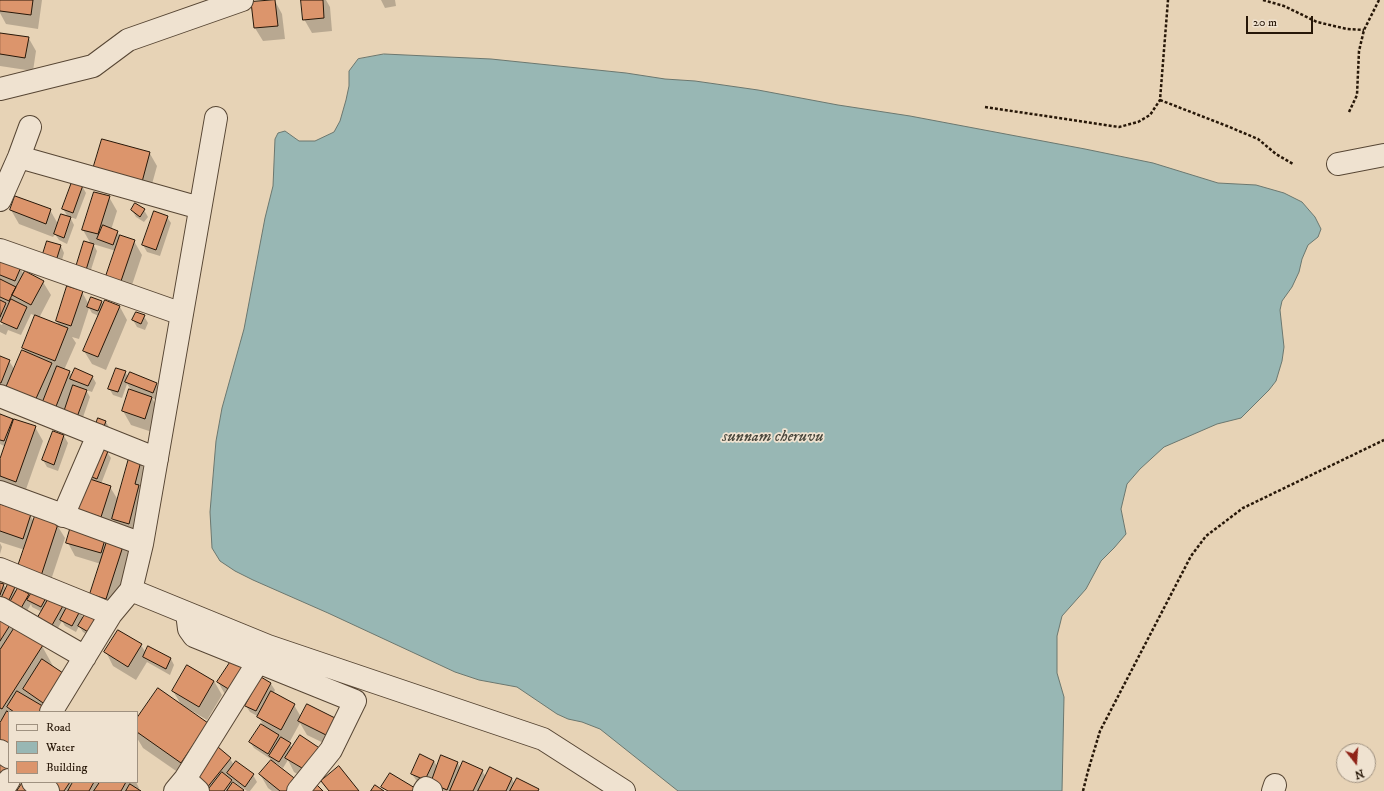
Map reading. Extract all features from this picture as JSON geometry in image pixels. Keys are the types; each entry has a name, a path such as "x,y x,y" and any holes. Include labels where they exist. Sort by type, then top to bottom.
{"street":[{"path":"0,89 93,66 128,40 242,0"},
{"path":"52,711 111,614 131,590 142,544 216,118"},
{"path":"0,200 19,157 30,127"},
{"path":"1338,164 1384,155"},
{"path":"19,157 200,208"},
{"path":"0,250 182,314"},
{"path":"0,396 156,459"},
{"path":"63,516 98,435"},
{"path":"0,492 142,544"},
{"path":"0,569 111,614"},
{"path":"131,590 268,646 543,738 624,791"},
{"path":"0,608 85,657"},
{"path":"187,613 189,629 194,636 355,702 331,750 298,791"},
{"path":"186,787 258,662"},
{"path":"2,791 8,782"},
{"path":"35,783 48,791"},
{"path":"424,791 426,788 431,791"}],"path":[{"path":"985,107 1119,127 1138,122 1150,115 1160,100 1168,0"},
{"path":"1263,0 1284,6 1317,22 1347,29 1364,30"},
{"path":"1349,112 1357,94 1359,51 1364,30 1379,0"},
{"path":"1160,100 1258,139 1276,154 1293,164"},
{"path":"1084,791 1088,771 1100,731 1191,556 1206,536 1243,508 1384,440"}],"water":[{"name":"sunnam cheruvu","path":"384,54 491,59 626,73 665,79 695,81 758,90 838,105 910,116 1153,163 1218,183 1256,185 1284,193 1302,202 1315,217 1321,229 1318,237 1308,245 1302,259 1299,272 1292,287 1282,301 1280,310 1284,347 1282,361 1276,381 1241,418 1217,424 1164,447 1140,469 1127,484 1121,509 1126,534 1101,561 1086,589 1062,616 1057,636 1057,673 1064,697 1062,791 678,791 600,729 557,714 517,687 479,680 455,672 253,580 220,561 212,548 210,512 216,441 222,408 244,329 265,218 273,186 275,139 278,133 285,131 299,141 315,141 334,132 340,121 346,100 349,86 349,71 358,59"}],"building":[{"path":"0,0 33,0 31,15 0,11"},
{"path":"275,0 278,26 254,28 251,2"},
{"path":"301,0 323,0 324,18 303,20"},
{"path":"0,33 29,37 25,58 0,54"},
{"path":"102,139 150,152 142,182 93,169"},
{"path":"72,182 83,185 73,213 62,209"},
{"path":"94,192 110,196 98,234 82,230"},
{"path":"15,196 51,209 46,224 10,210"},
{"path":"135,203 145,209 140,217 131,210"},
{"path":"154,211 168,216 156,250 142,245"},
{"path":"61,214 71,217 64,238 54,234"},
{"path":"103,225 118,231 113,245 97,239"},
{"path":"120,235 135,240 120,284 105,279"},
{"path":"47,241 61,245 56,261 42,257"},
{"path":"84,241 94,244 86,270 76,267"},
{"path":"0,258 21,267 15,281 0,275"},
{"path":"25,271 44,281 31,305 12,295"},
{"path":"0,279 16,287 9,301 0,297"},
{"path":"67,286 83,291 71,326 56,321"},
{"path":"91,297 102,301 98,311 87,307"},
{"path":"11,299 27,307 17,329 1,322"},
{"path":"0,300 6,303 0,317"},
{"path":"105,300 120,306 98,357 83,351"},
{"path":"136,312 145,315 141,324 132,320"},
{"path":"35,315 68,328 55,361 22,348"},
{"path":"22,350 52,363 34,403 5,390"},
{"path":"0,356 10,360 1,383 0,383"},
{"path":"57,366 70,371 55,409 42,404"},
{"path":"75,368 93,376 88,386 70,379"},
{"path":"116,368 126,371 118,392 108,389"},
{"path":"130,372 157,383 153,393 125,382"},
{"path":"73,385 87,390 77,417 64,412"},
{"path":"129,389 152,397 145,419 122,411"},
{"path":"0,414 13,419 4,441 0,440"},
{"path":"98,418 106,421 103,429 95,427"},
{"path":"14,419 36,426 16,482 0,476 0,459"},
{"path":"53,431 64,435 54,465 42,460"},
{"path":"96,446 108,451 97,479 84,474"},
{"path":"129,458 141,461 135,484 139,485 129,524 112,519"},
{"path":"81,476 111,486 101,517 71,508"},
{"path":"0,504 31,514 23,539 0,531"},
{"path":"35,516 58,524 41,576 17,569"},
{"path":"71,526 106,536 101,553 66,543"},
{"path":"109,535 125,540 106,599 90,594"},
{"path":"0,583 4,584 0,595"},
{"path":"8,584 15,587 8,602 1,599"},
{"path":"18,588 29,594 20,610 9,604"},
{"path":"34,589 47,596 41,607 27,600"},
{"path":"50,596 64,604 51,627 37,619"},
{"path":"68,605 80,611 72,626 60,620"},
{"path":"87,611 99,618 90,633 78,626"},
{"path":"0,614 12,622 0,641"},
{"path":"15,627 43,645 2,709 0,708 0,650"},
{"path":"118,630 142,644 128,667 104,652"},
{"path":"148,646 171,658 166,669 143,657"},
{"path":"233,658 251,669 235,693 217,682"},
{"path":"42,659 66,675 46,705 23,689"},
{"path":"187,665 214,681 199,707 172,691"},
{"path":"261,677 271,683 256,711 245,706"},
{"path":"158,688 208,723 181,763 138,733 138,717"},
{"path":"17,691 46,708 44,711 13,711 7,707"},
{"path":"271,691 295,704 281,730 257,717"},
{"path":"307,704 337,719 328,736 298,721"},
{"path":"7,711 8,746 0,741 0,723"},
{"path":"261,724 279,735 268,754 249,742"},
{"path":"300,735 321,749 307,771 285,758"},
{"path":"281,737 291,743 279,762 269,756"},
{"path":"218,747 231,758 206,789 192,777"},
{"path":"420,754 434,761 425,780 411,774"},
{"path":"441,755 458,762 447,790 431,783"},
{"path":"0,758 8,765 8,768 0,781"},
{"path":"271,760 298,781 290,791 280,791 259,774"},
{"path":"236,761 254,774 245,787 227,773"},
{"path":"463,761 483,770 473,791 450,791"},
{"path":"339,766 359,791 329,791 321,781"},
{"path":"490,767 512,778 506,791 478,791"},
{"path":"222,772 232,780 224,791 209,791 208,790"},
{"path":"390,773 420,791 388,791 381,787"},
{"path":"517,778 539,789 538,791 510,791"},
{"path":"233,782 244,790 227,791"},
{"path":"314,782 323,791 306,791"},
{"path":"22,783 25,783 39,791 17,791"},
{"path":"42,783 69,783 64,791 55,791"},
{"path":"72,783 93,783 89,791 68,791"},
{"path":"99,783 125,783 121,791 94,791"},
{"path":"130,784 141,791 126,791"},
{"path":"375,785 384,791 371,791"}]}
